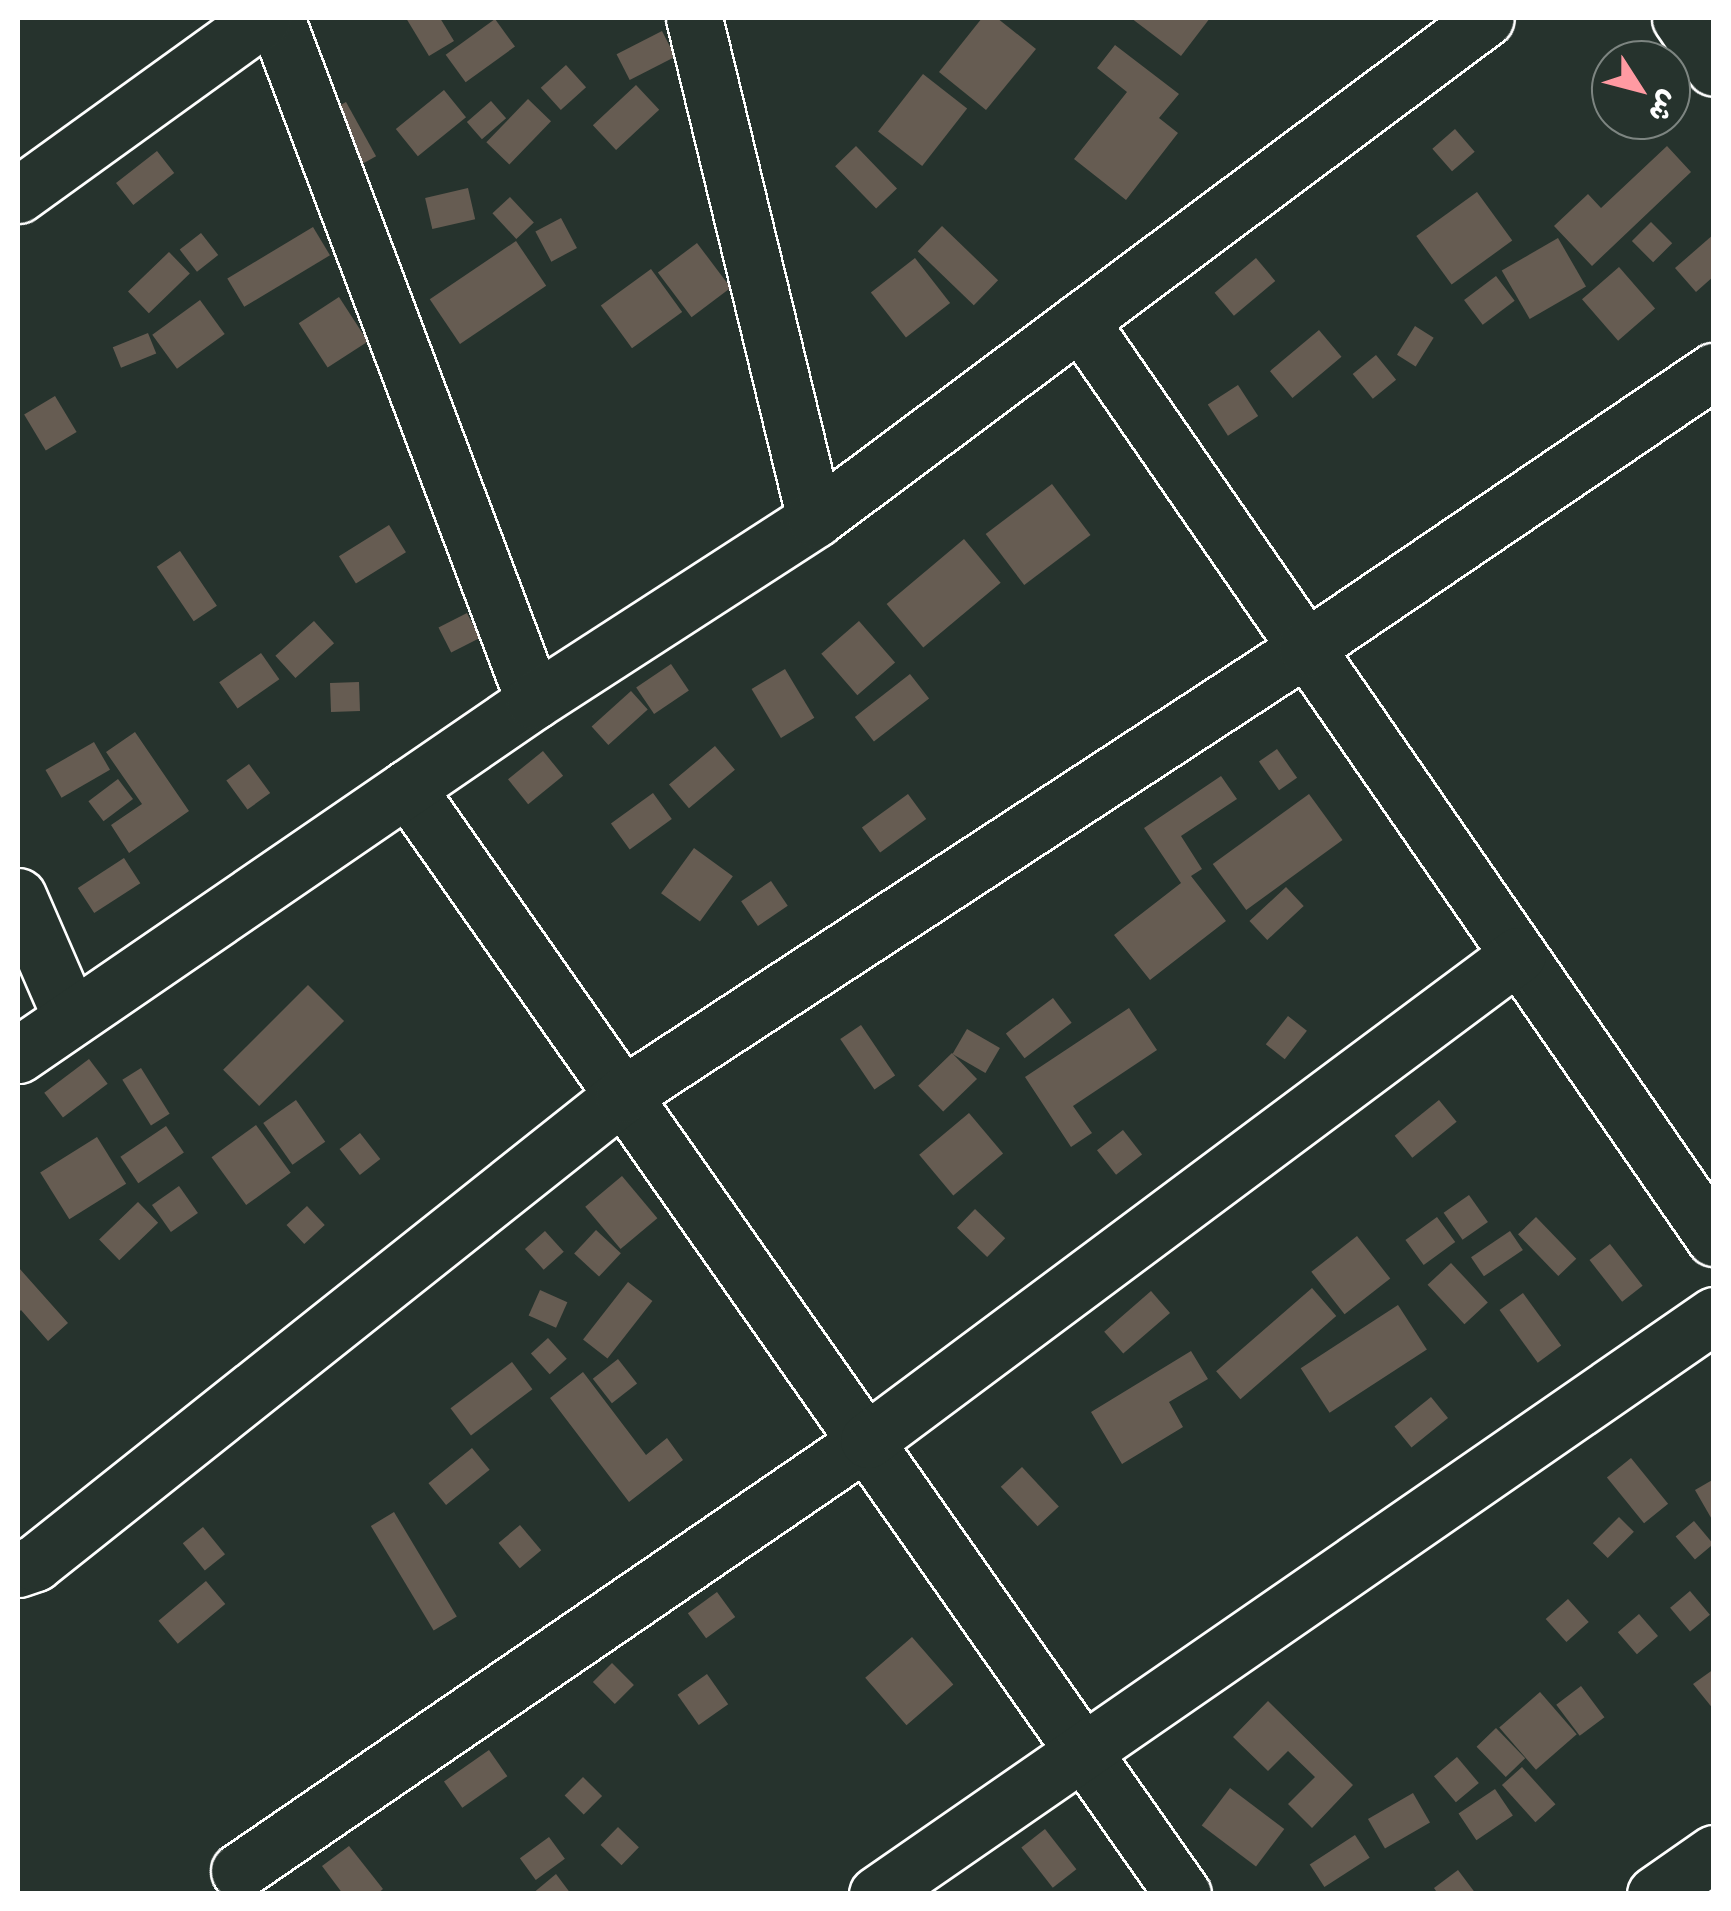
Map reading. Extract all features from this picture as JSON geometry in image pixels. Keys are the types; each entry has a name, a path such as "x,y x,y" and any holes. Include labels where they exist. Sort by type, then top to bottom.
{"street":[{"path":"18,195 262,18"},
{"path":"276,18 534,701"},
{"path":"694,18 814,519"},
{"path":"1680,18 1714,68"},
{"path":"18,1055 534,701 814,519 1481,19"},
{"path":"1080,321 1714,1238"},
{"path":"18,1569 34,1564 624,1095 1306,648 1714,371"},
{"path":"407,788 1086,1749 1183,1894"},
{"path":"18,896 71,1018"},
{"path":"239,1872 868,1440 1518,954"},
{"path":"877,1894 1714,1314"},
{"path":"1656,1894 1714,1853"}],"building":[{"path":"406,18 440,18 454,41 429,56"},
{"path":"982,18 997,18 1036,49 986,110 939,72"},
{"path":"1131,18 1210,18 1181,56"},
{"path":"495,19 515,47 466,82 446,55"},
{"path":"662,31 675,57 630,80 617,54"},
{"path":"1115,45 1179,94 1159,118 1178,133 1126,200 1074,159 1127,92 1097,68"},
{"path":"566,65 586,87 561,110 541,88"},
{"path":"923,74 967,108 922,166 878,132"},
{"path":"636,85 659,110 616,150 593,125"},
{"path":"444,90 466,117 418,156 396,129"},
{"path":"528,99 551,121 509,164 486,142"},
{"path":"491,101 506,118 482,139 467,122"},
{"path":"346,102 376,156 346,173 316,118"},
{"path":"1455,129 1475,152 1452,171 1432,149"},
{"path":"856,146 897,188 876,209 835,166"},
{"path":"1667,146 1691,172 1592,266 1554,226 1588,194 1601,208"},
{"path":"157,151 174,173 133,205 116,183"},
{"path":"468,188 475,219 432,229 425,198"},
{"path":"1477,192 1512,241 1452,285 1416,236"},
{"path":"510,197 534,223 516,239 492,213"},
{"path":"561,218 577,248 551,262 535,232"},
{"path":"1651,222 1672,243 1653,262 1632,241"},
{"path":"942,226 998,280 974,305 918,251"},
{"path":"313,227 330,255 244,307 227,279"},
{"path":"201,233 218,255 197,272 180,250"},
{"path":"1714,234 1714,276 1696,292 1675,268"},
{"path":"1558,238 1586,286 1530,319 1502,270"},
{"path":"516,241 546,286 460,344 430,299"},
{"path":"697,243 731,288 692,317 658,272"},
{"path":"169,252 190,274 149,313 128,292"},
{"path":"915,258 950,303 906,337 871,292"},
{"path":"1256,258 1275,281 1234,316 1215,293"},
{"path":"1619,267 1655,309 1618,341 1582,299"},
{"path":"651,269 682,312 632,348 601,305"},
{"path":"1496,276 1515,301 1483,325 1464,300"},
{"path":"339,297 368,341 328,368 299,323"},
{"path":"200,300 225,334 177,369 152,335"},
{"path":"1415,326 1434,338 1416,366 1397,355"},
{"path":"1319,330 1341,357 1292,398 1270,371"},
{"path":"148,333 156,353 121,368 113,347"},
{"path":"1376,355 1396,380 1373,399 1353,374"},
{"path":"1238,385 1258,416 1228,436 1208,405"},
{"path":"55,396 77,432 46,451 24,415"},
{"path":"1052,484 1091,535 1024,585 986,534"},
{"path":"389,525 406,552 356,583 339,556"},
{"path":"964,539 1001,583 923,648 887,604"},
{"path":"180,551 217,606 194,621 157,567"},
{"path":"467,613 480,638 451,652 438,628"},
{"path":"314,621 334,643 295,678 275,656"},
{"path":"859,621 895,663 857,695 821,654"},
{"path":"261,653 279,679 238,708 219,682"},
{"path":"671,664 689,691 654,714 636,687"},
{"path":"785,669 814,718 781,738 752,689"},
{"path":"910,674 929,698 874,742 855,717"},
{"path":"359,682 360,711 331,712 330,683"},
{"path":"631,691 648,710 608,745 592,726"},
{"path":"135,732 189,811 129,853 111,825 142,804 106,752"},
{"path":"94,742 110,770 62,798 46,770"},
{"path":"715,746 735,770 689,808 669,785"},
{"path":"1277,749 1297,778 1279,790 1259,762"},
{"path":"543,751 563,776 528,804 508,779"},
{"path":"249,764 270,793 248,810 226,780"},
{"path":"1221,776 1237,799 1181,836 1202,869 1191,876 1226,921 1150,980 1114,935 1181,883 1144,828"},
{"path":"118,779 133,799 103,821 88,801"},
{"path":"653,793 672,819 630,849 611,824"},
{"path":"908,794 926,819 880,853 862,828"},
{"path":"1309,794 1343,840 1246,910 1213,864"},
{"path":"694,848 733,876 700,922 661,893"},
{"path":"124,858 140,883 94,913 78,888"},
{"path":"771,881 788,906 758,926 741,901"},
{"path":"1286,887 1304,906 1267,940 1249,921"},
{"path":"308,985 344,1021 259,1106 223,1070"},
{"path":"1053,998 1072,1023 1025,1058 1006,1034"},
{"path":"1129,1008 1157,1050 1073,1106 1092,1133 1071,1147 1025,1077"},
{"path":"1288,1016 1307,1031 1285,1059 1266,1044"},
{"path":"861,1025 895,1076 874,1090 840,1039"},
{"path":"967,1029 1000,1048 985,1073 952,1054"},
{"path":"952,1053 977,1079 943,1112 918,1086"},
{"path":"89,1059 108,1084 63,1117 44,1093"},
{"path":"141,1068 170,1114 151,1125 122,1080"},
{"path":"296,1100 325,1142 292,1165 263,1123"},
{"path":"1439,1100 1457,1122 1412,1158 1395,1136"},
{"path":"969,1113 1003,1154 953,1195 919,1155"},
{"path":"256,1125 291,1173 246,1205 212,1157"},
{"path":"166,1126 184,1153 138,1183 120,1157"},
{"path":"1123,1130 1142,1154 1116,1175 1097,1150"},
{"path":"360,1133 380,1159 360,1175 340,1149"},
{"path":"97,1137 126,1184 69,1219 40,1173"},
{"path":"622,1176 657,1218 621,1249 585,1207"},
{"path":"179,1186 198,1213 171,1232 152,1205"},
{"path":"1469,1195 1488,1222 1463,1240 1444,1213"},
{"path":"138,1202 158,1223 119,1260 99,1240"},
{"path":"307,1206 325,1225 304,1244 287,1225"},
{"path":"975,1209 1005,1238 987,1257 957,1228"},
{"path":"1437,1217 1455,1242 1424,1265 1405,1240"},
{"path":"1536,1217 1576,1259 1558,1276 1518,1234"},
{"path":"596,1230 621,1253 599,1277 574,1253"},
{"path":"545,1231 564,1252 544,1270 525,1249"},
{"path":"1510,1231 1523,1250 1484,1276 1471,1257"},
{"path":"1357,1236 1390,1279 1345,1314 1311,1272"},
{"path":"1610,1244 1643,1286 1622,1302 1590,1260"},
{"path":"1451,1263 1488,1302 1464,1324 1428,1285"},
{"path":"19,1268 68,1323 48,1341 21,1310 18,1313"},
{"path":"628,1282 652,1301 607,1359 583,1340"},
{"path":"1312,1288 1336,1316 1240,1399 1216,1371"},
{"path":"540,1290 567,1302 556,1328 529,1316"},
{"path":"1151,1291 1170,1313 1123,1354 1104,1332"},
{"path":"1523,1293 1561,1346 1538,1363 1500,1310"},
{"path":"1398,1305 1427,1349 1330,1413 1301,1368"},
{"path":"548,1338 567,1359 550,1374 531,1353"},
{"path":"1191,1351 1208,1379 1169,1402 1183,1427 1122,1464 1091,1412"},
{"path":"618,1359 637,1383 612,1403 593,1379"},
{"path":"512,1362 532,1389 471,1435 451,1408"},
{"path":"583,1372 646,1455 667,1438 683,1460 629,1502 550,1398"},
{"path":"1431,1397 1448,1418 1411,1448 1394,1427"},
{"path":"472,1448 490,1470 446,1505 428,1483"},
{"path":"1631,1458 1668,1504 1644,1523 1607,1478"},
{"path":"1022,1467 1059,1506 1038,1526 1001,1487"},
{"path":"1714,1479 1714,1523 1695,1490"},
{"path":"394,1512 457,1617 434,1630 371,1526"},
{"path":"1619,1517 1634,1532 1608,1558 1593,1543"},
{"path":"1694,1521 1713,1544 1695,1559 1676,1536"},
{"path":"520,1525 541,1550 520,1568 499,1543"},
{"path":"203,1527 225,1554 205,1571 183,1543"},
{"path":"206,1581 225,1604 178,1644 159,1621"},
{"path":"1690,1591 1710,1615 1690,1631 1670,1608"},
{"path":"717,1592 735,1617 706,1638 688,1613"},
{"path":"1568,1599 1589,1622 1566,1642 1546,1619"},
{"path":"1639,1614 1658,1636 1637,1654 1618,1632"},
{"path":"912,1637 953,1685 907,1725 865,1678"},
{"path":"612,1663 634,1685 615,1704 593,1682"},
{"path":"1714,1669 1714,1710 1693,1684"},
{"path":"707,1674 728,1704 699,1725 678,1695"},
{"path":"1581,1686 1604,1717 1580,1736 1556,1705"},
{"path":"1540,1692 1577,1734 1536,1770 1499,1727"},
{"path":"1268,1701 1353,1785 1312,1828 1288,1804 1315,1777 1288,1751 1268,1771 1233,1737"},
{"path":"1496,1728 1525,1758 1506,1777 1477,1747"},
{"path":"489,1750 507,1776 462,1808 444,1782"},
{"path":"1457,1757 1479,1783 1456,1802 1434,1776"},
{"path":"1522,1767 1555,1804 1535,1822 1502,1785"},
{"path":"583,1777 602,1796 584,1814 565,1795"},
{"path":"1230,1788 1284,1829 1256,1866 1202,1826"},
{"path":"1495,1789 1513,1816 1476,1840 1459,1814"},
{"path":"1413,1793 1430,1822 1385,1848 1368,1819"},
{"path":"618,1827 639,1847 621,1865 601,1845"},
{"path":"1045,1829 1076,1869 1053,1888 1021,1847"},
{"path":"1355,1835 1370,1858 1324,1887 1310,1864"},
{"path":"549,1837 565,1859 536,1880 520,1858"},
{"path":"349,1846 383,1889 377,1894 343,1894 322,1866"},
{"path":"1458,1870 1476,1894 1438,1894 1434,1888"},
{"path":"556,1874 571,1894 532,1894"}]}
